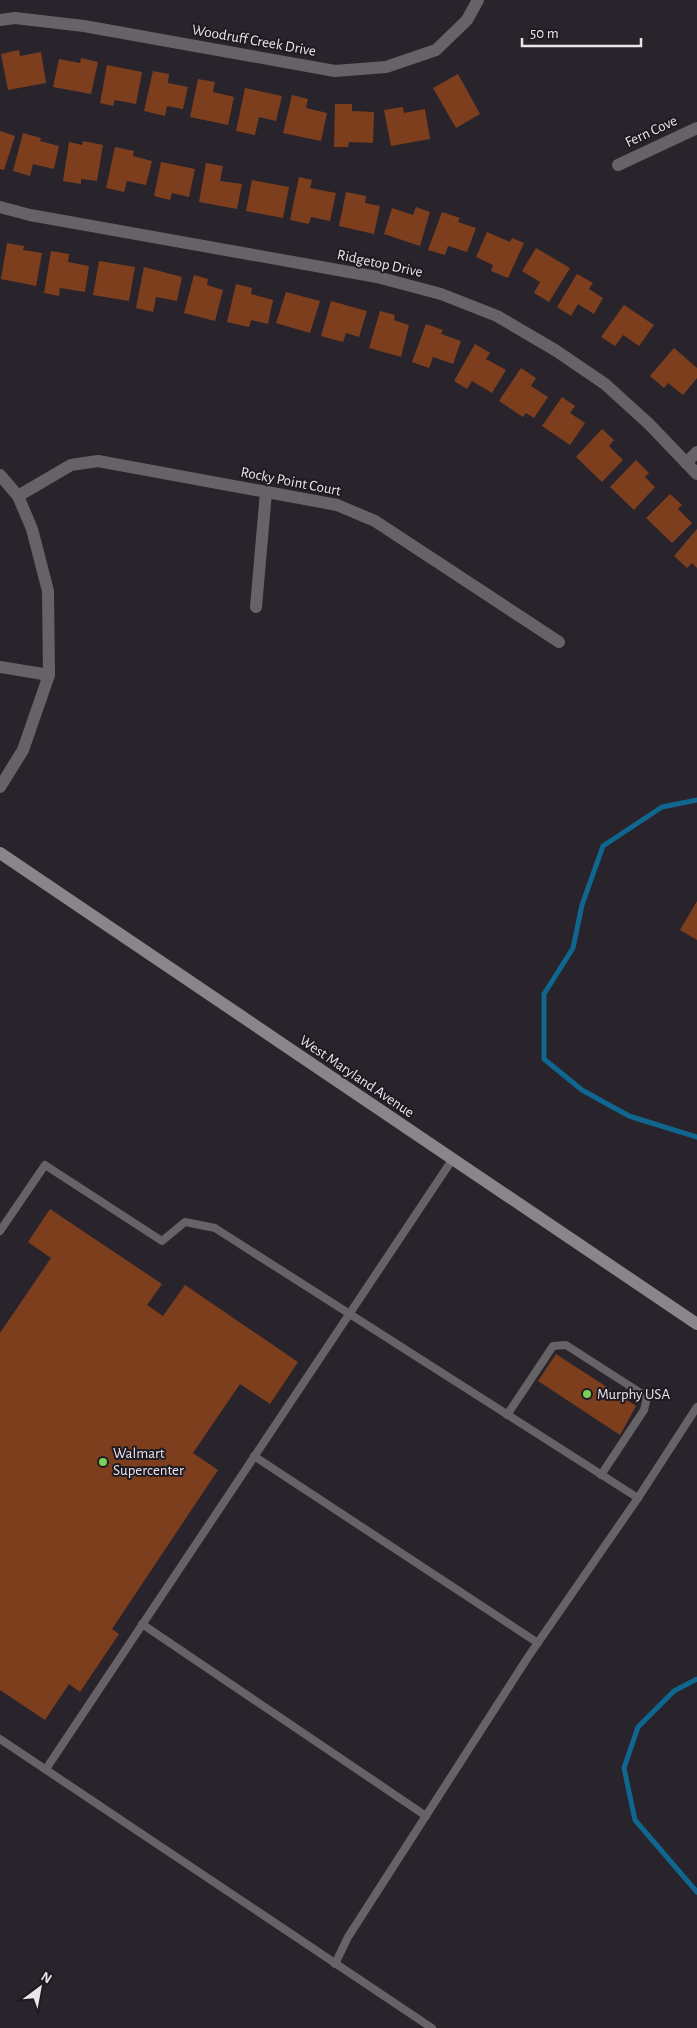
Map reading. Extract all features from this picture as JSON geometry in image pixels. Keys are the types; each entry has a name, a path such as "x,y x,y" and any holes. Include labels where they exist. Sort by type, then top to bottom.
{"street":[{"name":"Woodruff Creek Drive","path":"0,20 15,18 84,26 335,71 386,68 436,50 467,20 478,0"},
{"name":"Fern Cove","path":"618,165 697,128"},
{"name":"Ridgetop Drive","path":"0,207 30,215 377,277 441,294 497,316 555,350 605,384 649,424 697,474"},
{"path":"686,462 697,452"},
{"name":"Rocky Point Court","path":"18,496 71,465 98,461 337,505 375,521 559,642"},
{"path":"0,475 18,496 32,529 48,591 49,675 23,750 0,787"},
{"path":"256,607 266,492"},
{"path":"0,667 49,675"},
{"name":"West Maryland Avenue","path":"0,853 697,1324"}],"lane":[{"path":"46,1769 452,1160"},
{"path":"0,1231 45,1165 162,1242 185,1222 215,1228 638,1498"},
{"path":"507,1415 553,1346 566,1345 647,1397 644,1410 601,1475"},
{"path":"334,1964 348,1937 538,1643 638,1498 697,1407"},
{"path":"254,1456 538,1643"},
{"path":"142,1624 426,1816"},
{"path":"0,1739 432,2028"}],"building":[{"path":"19,50 20,56 41,52 46,83 8,90 1,54"},
{"path":"81,58 98,62 91,94 53,87 59,59 80,63"},
{"path":"107,65 142,72 136,104 115,100 113,106 100,103"},
{"path":"153,71 169,74 168,83 188,87 183,109 167,106 165,116 144,111"},
{"path":"458,74 480,114 456,128 433,88"},
{"path":"198,79 215,82 213,92 234,97 228,125 190,117"},
{"path":"245,88 282,96 276,121 259,117 255,135 236,131"},
{"path":"292,95 308,99 306,108 327,113 321,141 283,133"},
{"path":"335,104 352,104 352,111 374,112 373,143 349,142 348,147 334,147"},
{"path":"403,107 404,113 425,109 430,139 391,146 384,110"},
{"path":"0,131 15,136 4,170 0,169"},
{"path":"23,133 41,138 40,141 59,146 54,169 33,164 30,176 13,171"},
{"path":"83,141 103,145 97,181 81,179 81,184 63,181 69,142 82,145"},
{"path":"115,147 134,151 133,156 152,161 146,185 127,181 124,192 106,188"},
{"path":"161,162 195,169 189,197 172,193 170,200 154,196"},
{"path":"206,163 223,166 220,181 242,184 237,209 199,202"},
{"path":"299,177 312,180 310,188 336,193 330,221 311,217 309,224 290,220"},
{"path":"252,180 289,187 283,218 246,211"},
{"path":"346,192 366,196 365,203 380,206 374,234 339,226"},
{"path":"416,207 430,212 420,246 384,234 392,208 413,215"},
{"path":"442,212 460,218 458,222 476,228 467,252 448,246 445,255 428,250"},
{"path":"487,232 510,242 512,238 524,243 508,278 491,271 493,265 476,257"},
{"path":"7,243 24,246 23,250 42,253 36,286 1,279"},
{"path":"536,248 570,268 549,302 534,293 540,282 522,271"},
{"path":"51,251 69,254 68,262 89,266 85,292 60,288 59,296 44,293"},
{"path":"99,261 135,267 129,301 93,295"},
{"path":"144,267 182,277 177,301 156,297 153,312 136,308"},
{"path":"577,274 593,283 589,289 603,298 594,314 578,304 571,316 557,307"},
{"path":"194,275 208,279 207,285 223,290 215,321 184,313"},
{"path":"236,284 252,288 251,294 273,300 268,324 251,320 249,327 227,322"},
{"path":"286,292 320,301 310,333 276,323"},
{"path":"331,301 367,311 359,337 346,333 343,342 321,336"},
{"path":"624,305 654,325 639,346 623,335 615,346 601,337"},
{"path":"380,311 395,315 394,320 409,325 401,357 369,348"},
{"path":"426,324 443,330 441,334 461,341 453,364 433,357 429,368 412,362"},
{"path":"475,344 490,353 486,359 506,370 492,393 472,381 467,389 454,381"},
{"path":"674,348 697,368 697,378 683,395 668,383 664,388 650,376"},
{"path":"521,368 536,378 531,386 548,397 534,418 526,413 523,417 499,401"},
{"path":"562,397 575,406 570,413 585,423 570,445 542,426"},
{"path":"602,429 614,440 609,446 623,460 602,482 576,457"},
{"path":"636,460 649,473 645,477 655,487 634,510 610,487"},
{"path":"670,494 682,505 678,509 692,523 672,543 646,518"},
{"path":"697,529 697,568 692,563 687,568 674,556"},
{"path":"697,901 697,940 680,930"},
{"name":"Walmart Supercenter","path":"50,1209 162,1284 147,1305 163,1316 185,1285 298,1362 270,1404 240,1384 193,1453 218,1470 112,1629 119,1634 80,1692 69,1684 45,1720 0,1690 0,1333 51,1258 28,1242"},
{"name":"Murphy USA","path":"556,1354 636,1406 620,1435 538,1381"}],"waterway":[{"path":"697,800 662,807 603,846 582,905 573,948 544,994 544,1059 582,1090 629,1116 697,1137"},
{"path":"697,1679 674,1691 638,1727 624,1768 635,1820 697,1892"}],"place":[{"name":"Murphy USA","path":"587,1394"},
{"name":"Walmart Supercenter","path":"103,1462"}]}
